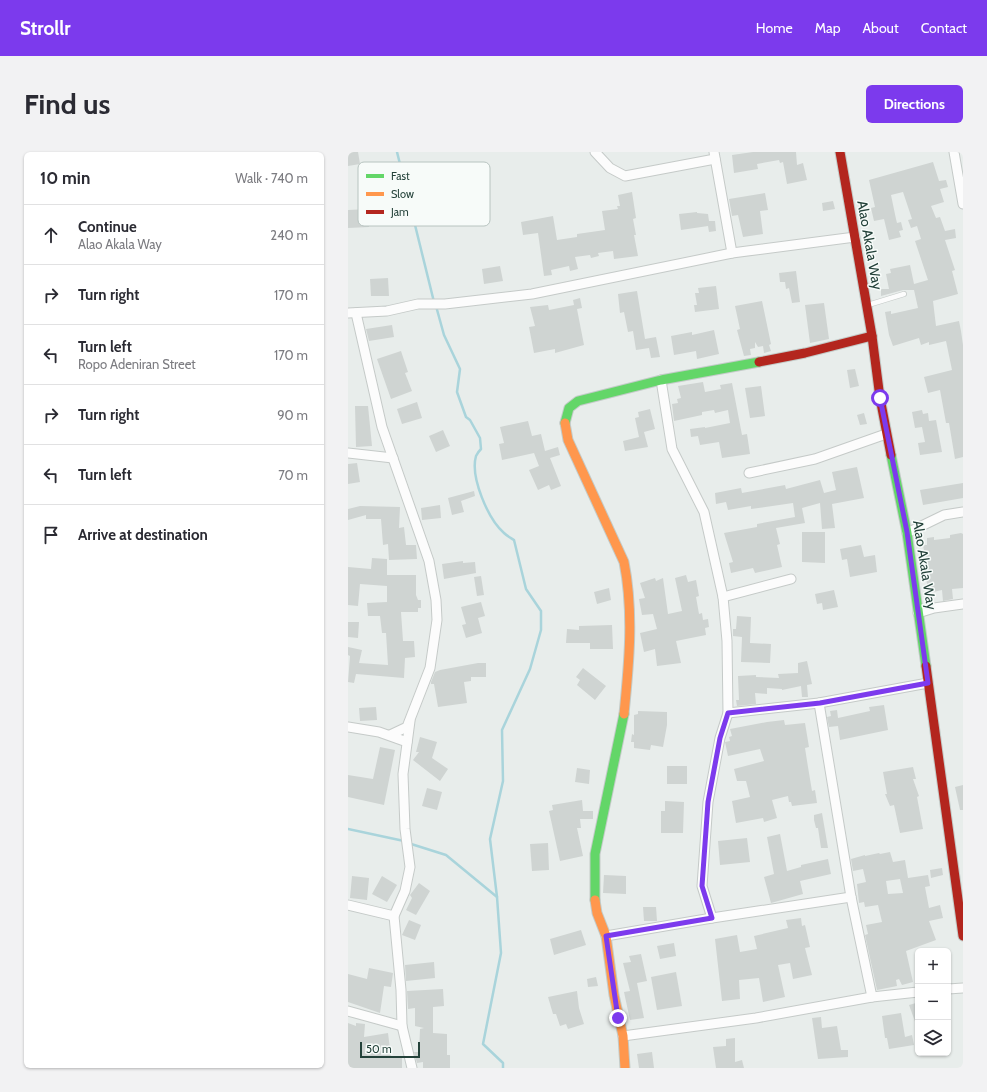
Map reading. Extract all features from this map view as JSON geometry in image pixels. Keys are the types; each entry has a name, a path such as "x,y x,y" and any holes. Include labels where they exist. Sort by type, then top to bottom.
{"street":[{"path":"595,152 610,168 625,176 714,156 732,253"},
{"name":"Alao Akala Way","path":"840,152 872,336 886,434 907,532 928,683 961,895 963,936"},
{"path":"954,152 963,204"},
{"path":"390,735 407,727 430,668 437,620 436,600 429,561 382,427 352,313 396,310 418,304 443,304 532,294 732,253 855,237"},
{"path":"625,1068 623,1036 614,995 606,936 597,913 594,892 595,854 622,723 630,650 628,583 624,562 568,440 565,425 569,407 578,401 661,380 805,353 872,336"},
{"path":"661,380 672,449 704,512 724,597 727,642 728,713 720,738 708,802 702,886 712,918"},
{"path":"749,473 815,459 886,434"},
{"path":"348,453 393,458"},
{"path":"907,532 944,515 963,512"},
{"path":"724,597 791,579"},
{"path":"918,613 934,608 963,604"},
{"path":"728,713 820,703 928,683"},
{"path":"820,703 851,897 872,997"},
{"path":"410,720 403,774 405,829 410,867 405,891 394,916 401,990 402,1026 412,1068"},
{"path":"348,727 365,729 390,735 407,742"},
{"path":"606,936 851,897"},
{"path":"348,905 394,916"},
{"path":"951,989 963,988"},
{"path":"623,1036 756,1018 872,997 915,992"},
{"path":"348,1011 402,1026"}],"lane":[{"path":"866,305 904,294"}],"building":[{"path":"348,152 358,152 360,162 358,162 358,164 348,166"},
{"path":"753,152 796,152 797,165 803,163 807,180 787,184 783,162 780,163 779,160 757,164 758,169 734,173 732,155"},
{"path":"933,162 939,181 946,180 948,187 940,189 944,202 931,206 936,218 940,217 945,231 955,229 956,238 945,240 955,270 952,271 958,294 933,301 936,326 959,321 963,345 963,457 955,459 949,423 946,423 940,390 928,393 924,377 952,370 946,341 929,345 929,342 921,345 919,338 893,346 889,335 885,312 891,311 891,314 918,308 914,290 903,290 881,296 881,289 889,289 886,274 891,273 890,269 910,265 914,284 928,280 915,241 921,239 917,226 911,228 908,220 912,219 903,192 891,195 897,223 901,222 903,230 899,231 901,237 889,240 884,219 874,221 871,208 875,207 869,180"},
{"path":"632,192 636,218 633,219 636,235 634,235 638,256 614,259 613,251 598,253 599,256 591,258 590,255 575,257 578,269 570,271 569,266 551,270 552,275 544,276 538,233 523,235 521,222 553,216 557,240 577,237 577,234 605,230 602,211 618,209 617,206 620,206 618,195"},
{"path":"765,193 768,210 760,211 763,234 743,237 738,215 732,216 729,199"},
{"path":"833,201 835,209 823,211 822,203"},
{"path":"348,210 358,210 358,226 369,227 348,228"},
{"path":"697,212 708,214 709,221 715,221 716,231 709,232 708,226 681,230 679,214"},
{"path":"500,266 503,281 484,284 482,269"},
{"path":"796,271 800,302 792,303 789,288 786,289 785,282 780,282 779,273"},
{"path":"388,278 389,296 371,296 370,279"},
{"path":"716,286 719,309 695,312 694,305 697,305 695,293 699,293 698,288"},
{"path":"637,291 645,339 656,337 660,357 651,358 649,348 636,350 633,331 628,332 624,312 620,313 618,294"},
{"path":"580,298 582,308 577,309 584,345 555,353 555,349 534,353 529,327 535,326 530,307 548,305 549,310 574,305 573,300"},
{"path":"762,301 771,344 769,345 771,351 764,353 763,346 758,347 755,342 755,348 750,349 751,355 744,356 737,330 740,329 735,306"},
{"path":"824,303 829,339 810,343 805,305"},
{"path":"392,325 394,337 369,341 366,329"},
{"path":"714,330 719,354 697,359 696,351 674,355 671,336 692,332 692,335"},
{"path":"401,351 408,372 405,373 412,391 391,399 377,359"},
{"path":"855,369 859,386 850,388 847,370"},
{"path":"703,382 705,392 721,389 720,385 732,383 742,435 747,434 750,454 722,458 719,442 700,445 698,436 691,437 690,429 705,428 730,423 728,410 715,413 714,410 702,412 702,415 674,421 672,404 678,403 677,399 681,398 678,386"},
{"path":"761,386 765,416 750,418 745,388"},
{"path":"417,402 422,418 402,424 397,409"},
{"path":"355,406 368,406 372,446 356,447"},
{"path":"650,409 655,429 644,432 648,447 625,451 623,441 639,437 635,418 639,417 638,412"},
{"path":"922,410 923,414 928,413 929,421 936,420 942,452 920,455 918,443 925,442 922,427 915,428 912,412"},
{"path":"864,413 867,424 860,425 857,415"},
{"path":"528,421 532,436 541,434 545,451 558,447 560,455 550,458 561,486 551,490 549,485 538,490 529,470 539,466 534,453 502,460 499,444 504,443 500,427"},
{"path":"443,430 450,446 436,452 429,436"},
{"path":"357,463 360,482 348,484 348,464"},
{"path":"857,467 864,498 832,504 835,528 822,529 820,503 802,508 805,523 776,528 780,544 777,545 782,567 755,573 753,568 731,573 729,563 733,562 724,533 757,527 757,524 795,517 793,503 751,509 751,506 728,510 726,502 716,504 715,493 741,488 742,493 785,485 786,489 820,480 824,493 836,490 832,472"},
{"path":"963,483 963,498 923,505 920,490"},
{"path":"474,491 475,496 461,501 464,512 452,515 448,498"},
{"path":"440,505 441,518 422,520 421,508"},
{"path":"360,506 400,507 399,528 404,527 406,545 416,545 417,559 389,560 388,544 383,545 381,519 366,519 366,515 348,520 348,509"},
{"path":"802,532 825,532 825,563 802,562"},
{"path":"963,534 963,588 952,589 953,599 943,601 942,590 929,593 925,574 928,573 923,545 927,545 927,538 934,537 934,540 950,538 950,535"},
{"path":"861,545 864,557 875,555 877,572 850,577 847,559 842,560 840,549"},
{"path":"372,558 387,559 387,575 416,575 416,595 418,600 421,600 421,608 418,608 418,612 401,612 403,641 414,641 415,657 405,658 404,678 356,674 354,683 348,682 350,656 348,655 348,647 362,650 359,663 388,665 386,633 382,633 380,616 368,616 367,603 387,602 387,586 360,584 358,606 348,605 348,567 371,569"},
{"path":"463,561 463,563 475,562 476,573 444,579 442,564"},
{"path":"686,575 688,582 696,580 699,596 696,597 699,614 702,613 703,620 708,619 709,627 705,628 706,635 676,641 681,663 657,666 655,649 644,652 640,633 657,629 653,614 642,615 639,599 645,598 640,583 655,578 656,581 663,578 668,614 682,611 675,578"},
{"path":"481,576 484,595 477,596 474,577"},
{"path":"609,588 611,600 597,604 594,592"},
{"path":"834,590 838,607 823,610 822,603 817,604 815,594"},
{"path":"481,602 485,616 478,618 482,633 466,638 462,625 466,624 461,607"},
{"path":"737,616 751,617 750,643 771,644 770,663 741,662 742,637 733,636 733,629 736,629"},
{"path":"348,622 359,622 358,638 348,637"},
{"path":"612,625 613,649 590,649 590,643 566,643 567,629 579,630 579,626"},
{"path":"807,661 812,684 807,685 808,697 802,697 801,686 782,690 767,688 767,694 755,693 756,704 737,706 736,700 739,700 738,676 756,675 756,677 779,678 778,674 798,673 798,663"},
{"path":"478,663 486,663 486,677 471,677 471,681 464,682 467,703 438,707 434,684 431,684 435,672"},
{"path":"583,668 606,686 595,700 577,685 580,680 576,677"},
{"path":"884,705 888,730 840,740 838,726 829,727 827,717 831,716 830,711 837,710 838,718 870,711 869,707"},
{"path":"376,707 377,720 360,721 359,708"},
{"path":"638,711 667,712 667,725 663,747 651,745 650,750 634,748 634,742 631,742 632,734 634,735 634,715 638,714"},
{"path":"784,720 785,725 805,723 809,747 805,748 812,791 815,790 817,803 792,806 791,802 789,802 788,796 772,800 777,818 764,822 763,818 736,823 732,801 750,797 746,781 737,781 734,769 764,761 760,749 728,756 725,742 730,741 729,737 732,736 730,729"},
{"path":"420,737 437,742 432,758 448,769 440,781 413,760 419,752 416,752"},
{"path":"380,747 395,750 384,805 348,797 348,775 373,779"},
{"path":"667,766 687,766 687,784 667,784"},
{"path":"913,767 916,779 913,779 919,796 917,797 923,829 900,833 894,805 890,806 885,794 887,794 883,772"},
{"path":"577,768 590,770 589,784 575,782"},
{"path":"963,785 963,810 960,810 955,787"},
{"path":"427,788 442,792 437,810 422,806"},
{"path":"582,800 583,811 593,811 593,819 580,819 581,828 577,828 583,856 560,861 549,811 553,810 552,805"},
{"path":"665,801 684,802 683,833 661,833 661,811 665,811"},
{"path":"822,813 828,848 821,848 818,828 816,828 814,820 814,815"},
{"path":"780,834 787,871 801,867 801,865 828,859 831,874 800,881 803,894 771,903 764,877 774,874 767,837"},
{"path":"747,838 750,862 720,865 718,841"},
{"path":"548,843 549,870 532,871 530,844"},
{"path":"890,852 893,862 905,860 908,878 928,875 930,886 925,887 929,908 940,905 943,918 929,921 936,940 906,951 913,982 902,985 899,979 896,980 897,986 877,990 865,935 868,934 866,925 882,922 878,905 865,907 864,902 859,903 857,884 866,882 863,869 853,871 851,859 865,855","holes":["900,879 903,893 888,894 886,881"]},
{"path":"942,868 943,875 931,878 930,870"},
{"path":"604,875 626,876 626,894 603,893"},
{"path":"352,876 369,878 367,900 350,898"},
{"path":"382,876 397,885 387,902 372,894"},
{"path":"419,883 430,891 416,915 406,910 412,898 410,895"},
{"path":"643,907 656,907 657,921 644,921"},
{"path":"801,918 802,926 805,925 810,947 805,948 812,975 793,979 790,963 778,965 785,997 763,1002 759,978 739,980 740,999 722,1001 715,939 737,935 740,952 757,949 754,936 788,928 786,920"},
{"path":"409,920 421,925 415,940 402,935"},
{"path":"581,930 586,945 554,955 550,939"},
{"path":"674,943 676,956 660,959 657,946"},
{"path":"641,954 647,981 637,983 644,1018 630,1020 624,992 630,991 623,963 631,962 629,956"},
{"path":"434,962 435,978 406,981 405,965"},
{"path":"369,968 393,973 391,987 384,986 380,1013 348,1002 348,974 367,979"},
{"path":"676,972 682,1006 657,1010 651,977"},
{"path":"596,977 598,986 588,987 587,979"},
{"path":"443,989 444,1006 433,1007 433,1033 447,1034 447,1055 450,1055 450,1068 423,1068 423,1062 417,1063 414,1052 419,1052 420,1029 424,1028 415,1026 415,1008 408,1009 407,991"},
{"path":"577,991 579,1008 584,1024 568,1029 566,1024 560,1026 556,1014 553,1014 548,997"},
{"path":"915,1003 915,1022 909,1005"},
{"path":"901,1013 905,1037 912,1035 914,1045 889,1049 887,1038 885,1038 882,1016"},
{"path":"821,1017 822,1028 837,1026 841,1050 848,1050 848,1057 818,1059 812,1018"},
{"path":"348,1023 356,1026 356,1023 365,1024 364,1037 388,1033 391,1057 402,1058 402,1068 348,1068"},
{"path":"735,1038 735,1062 742,1060 744,1068 716,1068 713,1047 726,1046 726,1039"},
{"path":"652,1052 654,1068 639,1068 637,1054"}],"waterway":[{"path":"397,152 399,162"},
{"path":"415,226 434,302"},
{"path":"436,306 444,335 460,369 457,392 466,417 470,420 480,438 481,449 476,456 475,465 478,486 492,518 498,527 514,540 526,589 541,611 541,630 530,669 502,730 503,781 490,839 497,897 501,953 483,1044 503,1063 503,1068"},
{"path":"348,829 404,841"},
{"path":"408,843 446,855 497,897"}],"traffic: fast":[{"path":"565,423 569,408 578,401 661,380 759,362"},
{"path":"891,455 907,533 926,666"},
{"path":"595,900 595,854 624,714"}],"traffic: slow":[{"path":"565,423 568,440 624,562 630,619 629,657 624,714"},
{"path":"595,900 597,913 606,936 614,995 623,1036 625,1068"}],"traffic: jam":[{"path":"840,152 872,336 880,398 891,455"},
{"path":"759,362 805,353 872,336"},
{"path":"926,666 963,936"}],"route":[{"path":"618,1018 606,936 712,918 702,886 708,802 720,738 728,713 820,703 928,683 907,532 886,434 880,398"}]}
